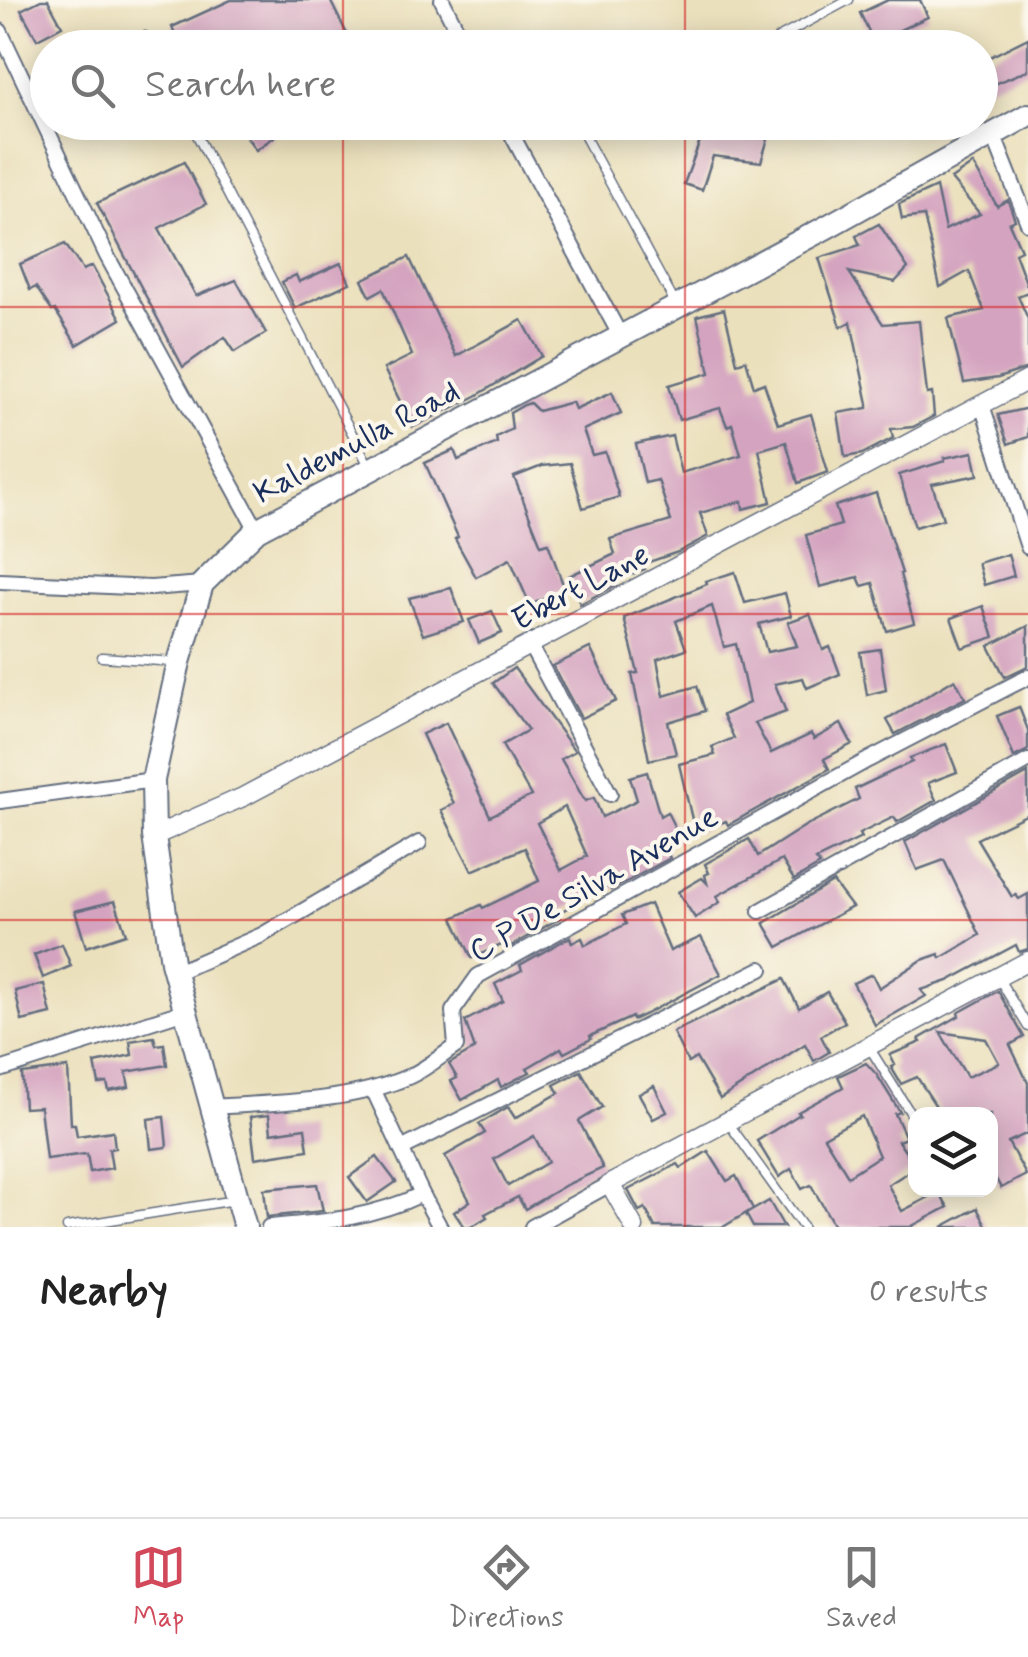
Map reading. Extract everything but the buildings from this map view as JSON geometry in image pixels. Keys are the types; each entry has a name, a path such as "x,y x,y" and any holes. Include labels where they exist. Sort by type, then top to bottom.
{"main road":[{"name":"Kaldemulla Road","path":"998,131 1028,115"},
{"name":"Kaldemulla Road","path":"245,1227 175,974 154,836 153,780 179,662 202,584 257,530 825,228 982,140"}],"street":[{"path":"442,0 457,30"},
{"path":"0,31 30,94"},
{"path":"52,140 107,256 257,530"},
{"path":"514,140 620,336"},
{"path":"995,140 1028,223"},
{"name":"Ebert Lane","path":"154,836 243,797 1028,380"},
{"path":"982,405 1028,547"},
{"path":"0,581 151,588 202,584"},
{"path":"530,647 610,794"},
{"name":"C P De Silva Avenue","path":"212,1107 317,1098 372,1089 413,1075 456,1046 452,1011 478,976 868,760 1028,678"},
{"path":"760,911 1028,761"},
{"path":"0,801 153,780"},
{"path":"175,974 262,936 419,843"},
{"path":"532,1227 1028,961"},
{"path":"401,1149 761,968"},
{"path":"0,1070 186,1011"},
{"path":"372,1089 440,1227"},
{"path":"610,1184 634,1227"},
{"path":"269,1227 342,1220 389,1210 422,1194"}],"lane":[{"path":"793,30 849,0"},
{"path":"199,140 371,470"},
{"path":"587,140 676,306"},
{"path":"102,657 179,662"},
{"path":"998,977 1028,1026"},
{"path":"870,1047 908,1109"},
{"path":"726,1120 803,1227"},
{"path":"66,1227 236,1200"}]}
